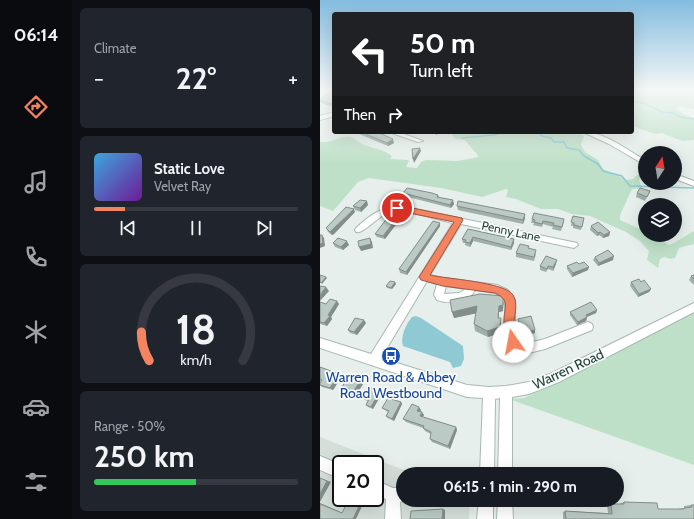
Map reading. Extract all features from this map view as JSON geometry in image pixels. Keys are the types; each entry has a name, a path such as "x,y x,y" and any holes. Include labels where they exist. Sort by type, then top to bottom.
{"street":[{"path":"320,118 332,115"},
{"path":"399,134 420,140"},
{"path":"591,134 611,143 638,159"},
{"path":"682,179 694,184"},
{"name":"Penny Lane","path":"359,230 379,212 392,208 406,209 574,245"},
{"path":"373,360 459,220"},
{"path":"424,277 443,282 496,289 508,296 511,304 509,324 510,332 516,351 545,344 588,327"},
{"path":"443,282 439,295 440,297 444,298 466,295 469,293 472,286"},
{"name":"Warren Road","path":"320,343 460,389 489,393 506,392 529,388 555,378 694,307"},
{"path":"505,467 506,392"},
{"path":"486,467 489,393"},
{"path":"320,463 332,468"},
{"path":"384,490 396,494"},
{"path":"393,519 396,505"},
{"path":"485,519 486,507"},
{"path":"505,507 505,519"}],"shaded area":[{"path":"320,437 366,455 332,455 332,507 384,507 384,462 396,467 396,507 470,507 469,519 320,519"}],"green space":[{"path":"634,114 684,114 694,118 694,140 682,141 662,133 655,134 634,127"},
{"path":"452,134 580,134 584,136 581,145 585,152 598,160 603,169 627,180 633,179 638,174 638,188 632,189 620,215 620,220 638,228 638,240 626,232 590,216 572,214 558,209 541,209 516,199 506,197 508,190 506,189 482,197 441,188 369,178 358,182 333,211 320,206 320,142 351,137 362,144 382,150 392,156 390,159 408,160 409,161 406,167 417,168 421,162 426,160 458,161 478,157 466,141 456,139"},
{"path":"694,231 694,244 679,248 675,258 671,259 664,257 660,259 658,268 647,260 649,251 641,242 664,242 669,245 676,242 682,242 682,238"},
{"path":"694,311 694,465 509,399 524,398 595,365"}],"water":[{"path":"416,316 463,346 464,359 461,366 453,368 450,362 403,346 402,339 406,327 412,317"}],"building":[{"path":"366,134 382,134 393,139 387,143"},
{"path":"420,148 413,159 412,149"},
{"path":"407,188 432,193 438,195 437,197 453,200 450,205 403,193"},
{"path":"639,190 650,191 647,197 637,193"},
{"path":"360,200 367,201 360,208 353,206"},
{"path":"458,201 525,214 523,220 457,206"},
{"path":"346,207 354,209 330,232 326,228"},
{"path":"391,213 400,214 383,236 375,234"},
{"path":"534,213 564,219 562,227 553,225 554,223 543,221 542,224 534,222 535,220 532,219"},
{"path":"573,216 584,218 582,227 574,225 574,223 571,222"},
{"path":"433,221 440,223 406,272 399,269"},
{"path":"598,222 610,232 604,235 600,232 598,233 591,226"},
{"path":"468,229 514,239 511,247 473,237 470,243 465,242 466,240 462,239"},
{"path":"320,235 322,235 323,243 320,244"},
{"path":"338,238 347,241 341,247 333,243"},
{"path":"370,238 371,244 359,247 358,241"},
{"path":"520,244 529,246 528,248 536,250 534,257 516,253"},
{"path":"608,250 614,256 599,263 595,257"},
{"path":"546,256 557,260 553,267 548,266 547,269 540,266"},
{"path":"577,262 579,264 584,262 589,267 573,273 567,266"},
{"path":"320,275 326,277 321,283 320,282"},
{"path":"639,279 641,282 644,280 651,289 639,294 631,282"},
{"path":"390,281 395,282 391,288 386,286"},
{"path":"320,286 326,287 320,295"},
{"path":"480,294 503,296 503,305 499,306 498,318 501,318 500,327 487,331 474,324 477,306 452,312 450,300"},
{"path":"330,299 337,301 328,315 330,316 324,323 320,322 320,302 326,304"},
{"path":"591,302 597,310 586,315 587,317 578,322 570,312"},
{"path":"531,316 535,330 522,333 518,319"},
{"path":"355,318 364,320 354,332 348,330"},
{"path":"320,367 339,374 330,388 320,385 322,380 320,379"},
{"path":"348,377 360,381 351,396 346,394 349,389 342,387"},
{"path":"368,387 380,391 371,407 366,405 369,399 362,397"},
{"path":"388,398 401,402 392,419 386,416 389,411 382,408"},
{"path":"412,404 419,407 417,411 422,412 420,416 456,427 448,446 430,439 431,432 423,428 424,426 403,419"},
{"path":"320,478 327,481 320,494"},
{"path":"624,502 657,503 658,509 684,509 694,505 694,519 566,519 565,511 612,514 611,507 624,507"},
{"path":"320,504 342,513 345,507 359,507 353,519 320,519"},
{"path":"443,509 442,519 410,519 411,511"}],"waterway":[{"path":"676,114 680,117 694,119"},
{"path":"462,138 497,134"},
{"path":"540,134 551,138 554,142 564,142 567,148 579,150 584,156 598,164 603,171 622,176 630,186 694,188"}],"place":[{"name":"Warren Road & Abbey Road Westbound","path":"391,356"}],"route":[{"path":"397,208 459,220 424,277 443,282 496,289 505,293 511,304 509,324 513,342"}]}
